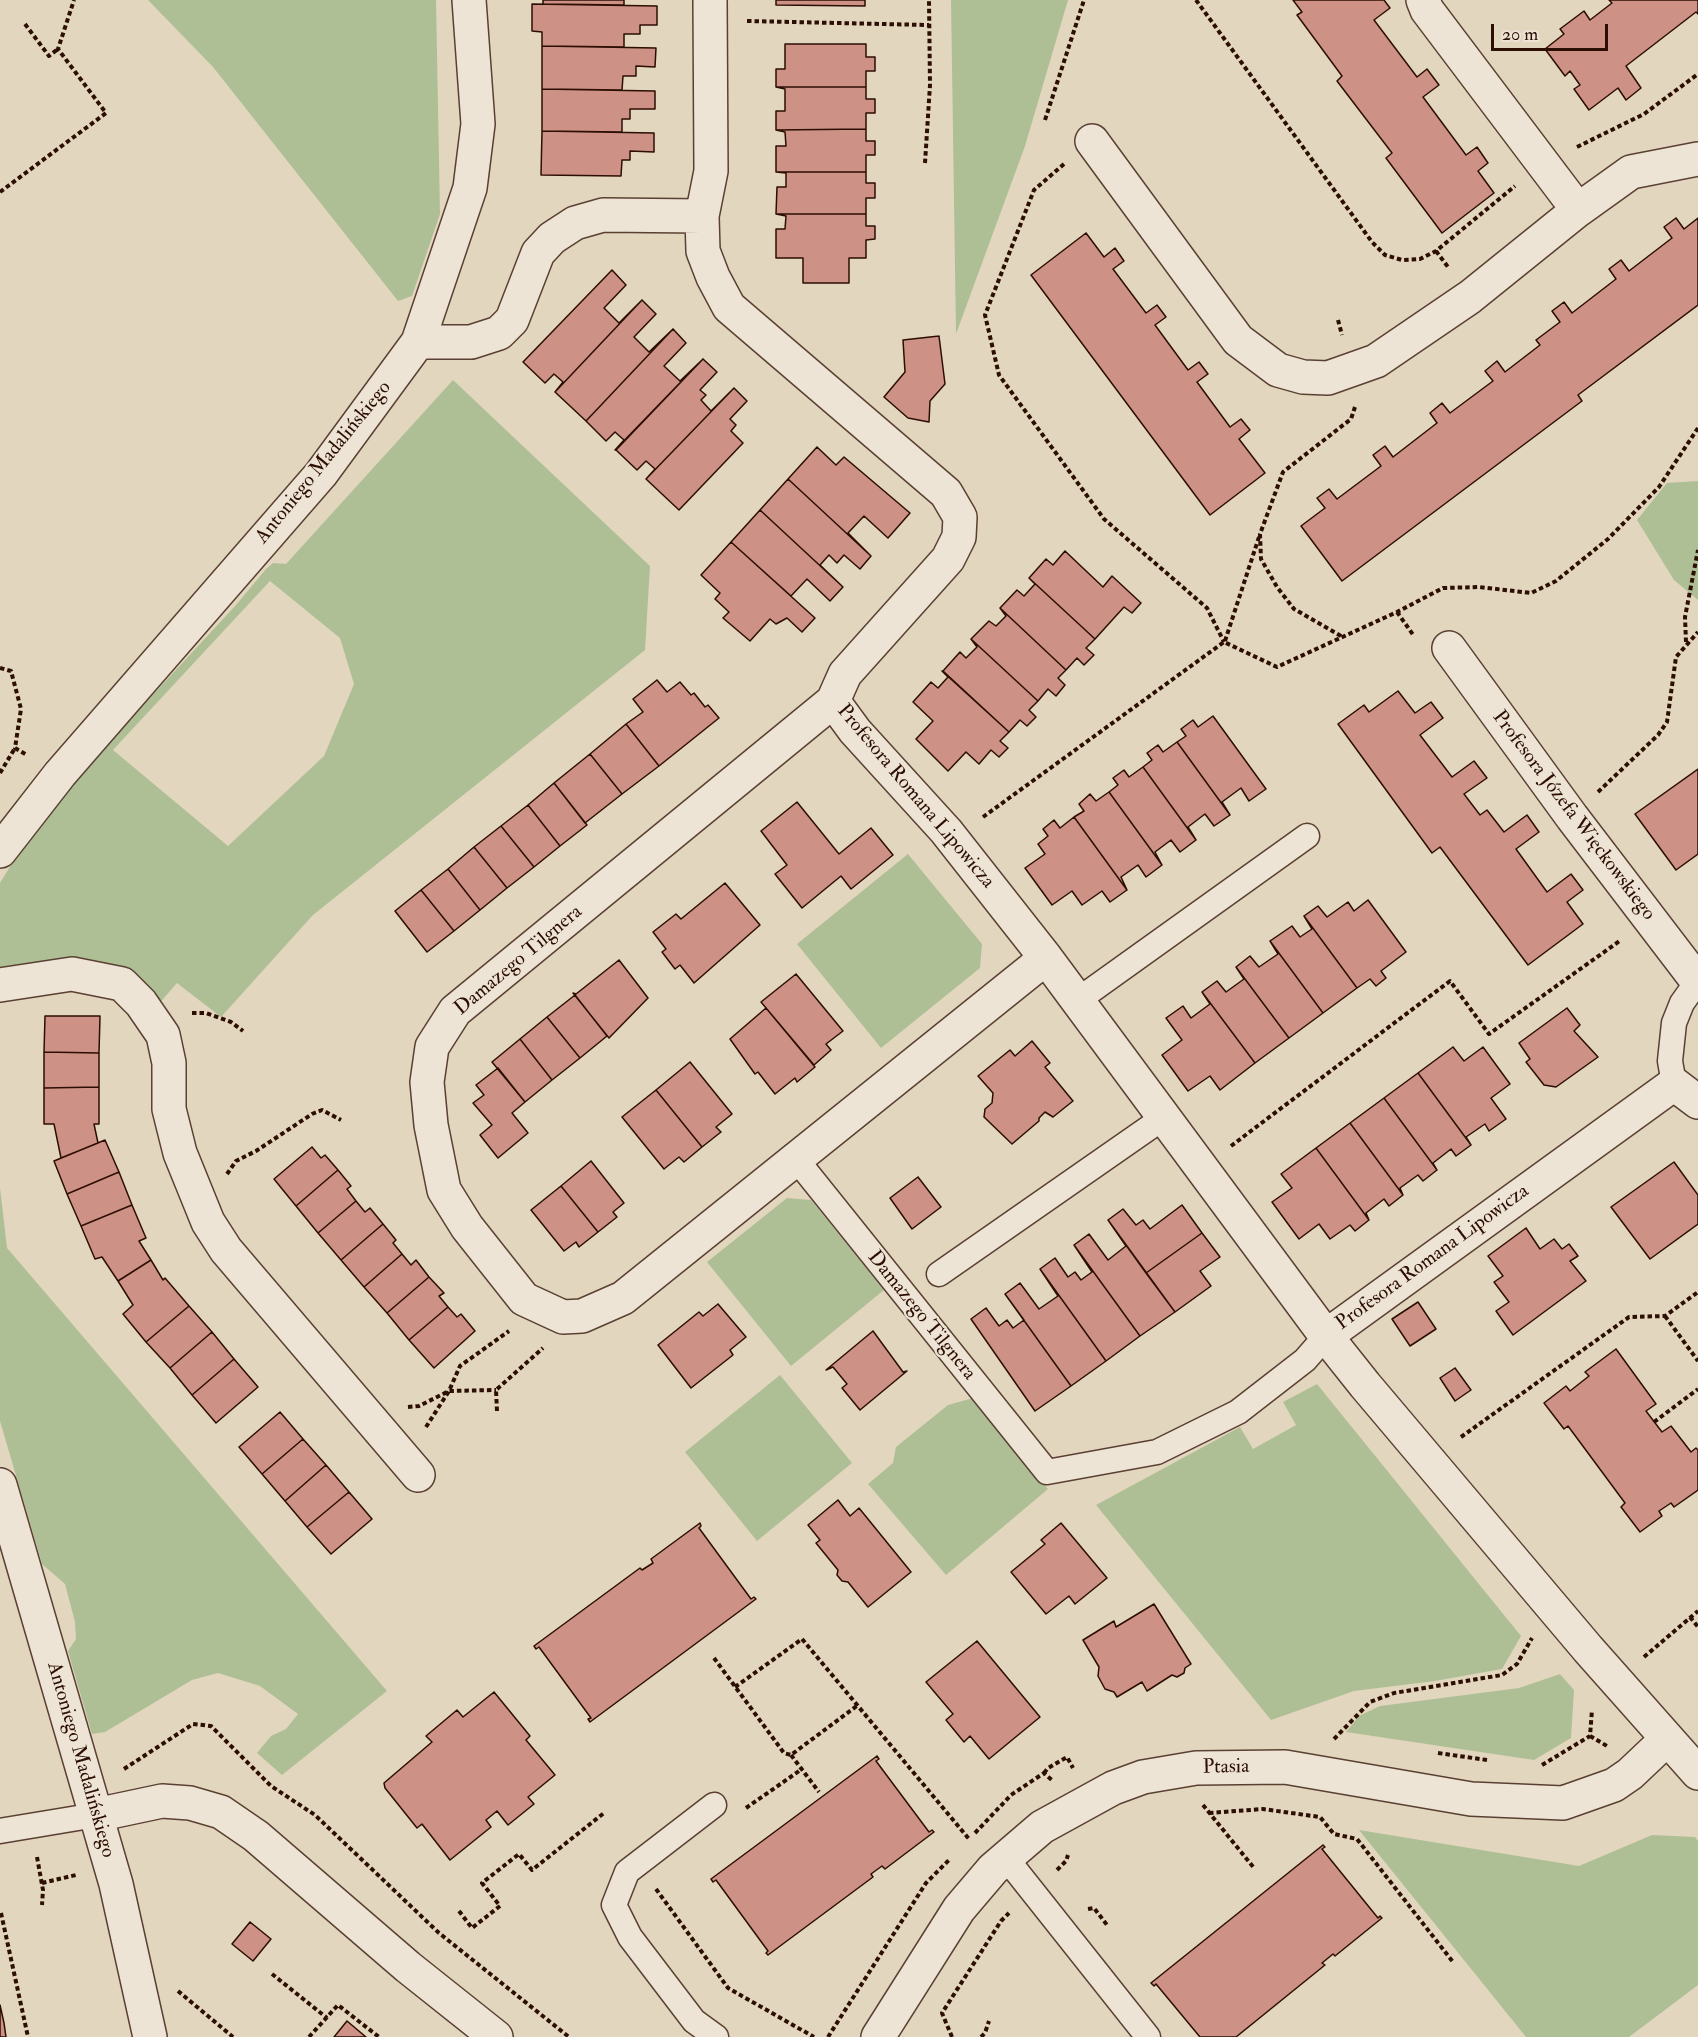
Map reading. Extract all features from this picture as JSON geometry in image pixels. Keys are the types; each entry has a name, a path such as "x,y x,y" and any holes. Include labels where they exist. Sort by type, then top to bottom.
{"street":[{"name":"Antoniego Madalińskiego","path":"0,850 60,774 321,474 418,342 470,188 478,124 470,0"},
{"name":"Profesora Romana Lipowicza","path":"710,0 711,171 702,216 703,250 713,278 729,307 946,494 960,517 959,537 948,560 845,674 833,701 855,731 946,831 1046,958 1162,1118 1326,1336 1686,1093"},
{"path":"1423,0 1427,10 1578,210"},
{"path":"1082,149 1238,340 1278,370 1303,377 1328,378 1376,362 1470,297 1578,210 1631,172 1698,159"},
{"path":"418,342 471,342 500,333 512,320 538,253 552,238 574,224 603,214 702,216"},
{"name":"Profesora Józefa Więckowskiego","path":"1449,648 1572,817 1698,982"},
{"name":"Damazego Tilgnera","path":"551,1312 524,1299 467,1227 444,1190 430,1114 427,1082 432,1047 455,1011 833,701"},
{"path":"551,1312 582,1316 622,1298 1046,958"},
{"path":"0,985 72,974 122,984 153,1020 163,1035 169,1063 169,1109 180,1153 208,1222 226,1250 409,1464"},
{"path":"1326,1336 1545,1600 1698,1773"},
{"name":"Antoniego Madalińskiego","path":"0,1485 116,1884 150,2037"},
{"name":"Ptasia","path":"878,2037 959,1909 1006,1858 1042,1827 1113,1788 1143,1777 1174,1771 1219,1767 1285,1767 1471,1799 1563,1803 1614,1785 1630,1774 1667,1739"},
{"path":"96,1815 162,1801 190,1803 221,1812 256,1836 408,1967 496,2037"}],"lane":[{"path":"1078,1000 1307,836"},
{"path":"1686,1093 1670,1061 1674,1023 1682,1003 1698,982"},
{"path":"939,1274 1162,1118"},
{"name":"Damazego Tilgnera","path":"796,1159 1047,1472 1157,1452 1178,1442 1238,1412 1305,1360 1326,1336"},
{"path":"714,1805 627,1872 614,1905 630,1937 694,2021 716,2037"},
{"path":"0,1831 96,1815"},
{"path":"1006,1858 1148,2037"}],"path":[{"path":"25,24 49,56 58,49 74,0"},
{"path":"925,163 930,85 929,0"},
{"path":"1045,120 1084,0"},
{"path":"1197,0 1372,242 1385,255 1402,260 1420,259 1437,253 1521,181"},
{"path":"746,21 929,25"},
{"path":"0,192 106,113 58,49"},
{"path":"1580,145 1644,114 1698,74"},
{"path":"1082,149 1034,190 985,315 999,375 1104,519 1207,608 1224,642 1277,667 1397,612 1443,588 1479,587 1530,593 1556,580 1608,539 1659,487 1698,429"},
{"path":"978,821 1224,642 1283,472 1352,419"},
{"path":"1260,534 1262,559 1277,587 1294,609 1342,636"},
{"path":"1686,643 1685,617 1698,550"},
{"path":"1397,612 1401,618"},
{"path":"1572,817 1658,735 1667,722 1676,657 1698,632"},
{"path":"0,668 10,671 21,709 15,748 0,773"},
{"path":"15,748 26,754"},
{"path":"1228,1148 1450,981 1489,1034 1629,934"},
{"path":"153,1020 180,1013 206,1013 231,1022 243,1031"},
{"path":"196,1194 228,1173 236,1161 256,1151 312,1114 322,1110 341,1120"},
{"path":"1461,1437 1629,1317 1665,1316 1698,1292"},
{"path":"362,1410 378,1403 403,1408 418,1406 449,1391 496,1390 540,1352 551,1312"},
{"path":"409,1464 464,1362 523,1323 551,1312"},
{"path":"1665,1316 1698,1361"},
{"path":"1654,1422 1698,1389"},
{"path":"496,1390 497,1411"},
{"path":"1332,1742 1370,1702 1394,1693 1502,1675 1517,1664 1530,1641 1545,1600"},
{"path":"1643,1657 1698,1611"},
{"path":"1690,1617 1698,1627"},
{"path":"735,1687 802,1639 969,1839"},
{"path":"714,1658 784,1753 791,1755 819,1792"},
{"path":"791,1755 858,1705"},
{"path":"137,1763 193,1724 211,1726 271,1786 315,1815 439,1934 569,2037"},
{"path":"1590,1736 1613,1750"},
{"path":"1044,1773 1047,1768 1067,1757 1078,1778"},
{"path":"746,1809 802,1769"},
{"path":"1197,1797 1254,1868"},
{"path":"1209,1813 1263,1809 1320,1817 1326,1820 1334,1834 1357,1839 1453,1962"},
{"path":"459,1911 472,1928 500,1906 482,1883 519,1854 532,1870 604,1813"},
{"path":"35,1847 42,1883 42,1905"},
{"path":"952,2037 942,2013 1001,1921 1066,1862 1069,1852"},
{"path":"42,1883 79,1874"},
{"path":"655,1888 728,1988 814,2037"},
{"path":"1,1913 28,2037"},
{"path":"272,1974 327,2018"},
{"path":"177,1991 233,2037"},
{"path":"309,2037 338,2005 379,2037"},
{"path":"981,2037 985,2033 989,2020"}],"green space":[{"path":"148,0 436,0 440,214 412,296 398,301 213,67"},
{"path":"951,0 1068,0 1025,146 956,334"},
{"path":"453,380 650,566 645,650 313,915 221,1017 177,983 157,1006 0,974 0,883 22,847 97,755 236,605 266,569 273,563 286,564","holes":["270,581 340,638 354,684 324,756 228,846 113,750"]},
{"path":"1698,481 1698,600 1674,580 1637,520 1667,483"},
{"path":"908,854 982,944 980,968 881,1048 797,944"},
{"path":"0,1188 7,1248 387,1691 282,1775 257,1753 271,1736 286,1729 298,1714 260,1686 218,1673 192,1680 105,1732 92,1734 68,1651 76,1639 75,1622 65,1584 42,1564 0,1421"},
{"path":"787,1198 811,1200 884,1290 791,1366 707,1262"},
{"path":"780,1375 852,1463 757,1541 685,1452"},
{"path":"1317,1384 1521,1636 1502,1669 1435,1681 1354,1691 1271,1720 1096,1505 1240,1427 1253,1449 1296,1425 1283,1402"},
{"path":"973,1398 1048,1489 946,1575 868,1484 893,1463 896,1447 948,1405"},
{"path":"1560,1674 1574,1690 1571,1738 1534,1760 1346,1732 1359,1716 1380,1706 1519,1688"},
{"path":"1359,1830 1579,1866 1652,1835 1695,1837 1698,1841 1698,1985 1629,2037 1526,2037"}],"building":[{"path":"543,0 624,0 624,5 543,4"},
{"path":"776,0 865,0 865,6 776,5"},
{"path":"1293,0 1384,0 1390,8 1374,20 1417,77 1427,69 1439,85 1423,97 1466,155 1477,147 1488,163 1478,171 1494,193 1442,233 1386,158 1392,153 1337,81 1342,76 1297,15 1302,12"},
{"path":"1609,0 1698,0 1698,14 1696,12 1626,66 1641,88 1626,100 1618,88 1589,110 1574,89 1580,85 1570,71 1565,76 1545,49 1564,34 1560,29 1584,11 1590,20 1612,3"},
{"path":"532,4 657,6 657,25 640,25 640,34 624,34 624,47 542,46 542,32 532,31"},
{"path":"785,44 866,44 866,57 875,57 875,71 866,71 866,87 776,87 776,69 785,69"},
{"path":"542,46 656,48 655,67 636,66 636,76 623,76 622,90 542,89"},
{"path":"776,87 866,87 866,99 875,99 875,113 866,113 866,129 776,130 776,111 785,111 785,89"},
{"path":"542,89 655,91 655,109 630,109 630,119 622,119 622,132 542,131"},
{"path":"866,129 866,141 875,141 875,155 866,155 866,172 776,172 776,146 786,146 785,132 776,130"},
{"path":"542,131 654,133 654,152 630,151 630,160 622,160 621,176 541,175"},
{"path":"776,172 866,172 866,183 875,183 875,198 866,198 866,214 776,214 777,187 786,187 786,173"},
{"path":"776,214 866,214 866,226 875,226 875,239 866,240 866,258 849,258 849,283 803,283 803,258 776,258 776,229 785,229 786,216"},
{"path":"1676,218 1684,229 1698,218 1698,305 1578,395 1582,401 1342,581 1301,526 1325,508 1317,498 1329,489 1337,499 1381,466 1373,455 1385,446 1393,457 1437,423 1430,413 1442,403 1450,413 1493,381 1485,371 1497,361 1505,372 1540,345 1536,340 1560,322 1552,311 1564,302 1572,313 1616,279 1609,269 1621,260 1629,271 1672,238 1664,227"},
{"path":"1086,233 1104,257 1115,248 1124,261 1113,269 1146,313 1157,305 1166,317 1155,325 1188,370 1199,362 1208,374 1197,382 1230,427 1241,419 1250,430 1239,439 1265,473 1210,515 1031,275"},
{"path":"612,270 626,285 604,308 619,323 642,300 555,392 563,382 554,374 545,383 523,362"},
{"path":"642,300 656,314 634,337 649,352 673,329 586,421 555,392"},
{"path":"673,329 686,343 664,366 680,381 703,359 615,450 624,440 615,432 606,441 586,421"},
{"path":"939,336 945,384 930,401 929,422 908,418 884,397 905,372 903,340"},
{"path":"703,359 717,372 700,390 706,395 701,400 711,411 734,388 646,479 655,469 646,461 637,470 616,450"},
{"path":"734,388 747,401 730,419 736,425 731,431 743,443 679,510 646,479"},
{"path":"817,447 836,465 844,457 910,513 888,538 864,516 848,533 871,556 788,479"},
{"path":"788,479 871,556 860,569 844,555 837,563 829,555 820,565 843,587 760,510"},
{"path":"760,510 843,587 830,601 807,579 791,596 731,542"},
{"path":"731,542 815,618 802,632 787,618 776,624 770,619 750,641 723,618 729,612 715,599 720,593 701,575"},
{"path":"1065,551 1103,587 1112,576 1141,603 1132,613 1124,607 1095,639 1029,578 1046,559 1053,565"},
{"path":"1029,578 1095,639 1086,648 1094,655 1084,665 1077,658 1066,670 1000,608 1017,590 1024,596 1035,584"},
{"path":"1000,608 1066,670 1058,678 1065,685 1056,696 1048,689 1038,701 971,639 989,621 996,626 1006,616"},
{"path":"971,639 1038,701 1029,710 1036,717 1027,726 1020,720 1009,732 943,671 960,652 966,658 977,647"},
{"path":"942,671 1009,732 1000,741 1008,748 999,757 991,750 979,764 966,752 948,771 916,739 933,721 913,702 931,682 938,688 948,677"},
{"path":"657,680 667,692 680,682 691,695 694,693 705,707 708,705 719,718 659,766 626,724 643,712 633,699"},
{"path":"1398,691 1415,713 1431,702 1443,718 1420,735 1452,777 1474,761 1487,778 1464,794 1480,815 1487,810 1504,832 1527,815 1539,832 1516,849 1547,892 1571,874 1583,890 1567,902 1583,924 1528,965 1440,847 1432,853 1338,724 1364,705 1369,712"},
{"path":"1213,716 1266,789 1249,801 1241,788 1222,802 1230,815 1177,742 1186,736 1181,729 1193,720 1198,727"},
{"path":"626,724 659,766 622,794 590,754"},
{"path":"1177,742 1230,815 1214,826 1205,814 1188,827 1196,840 1143,767 1152,760 1147,753 1158,745 1163,752"},
{"path":"590,754 622,794 585,823 554,783"},
{"path":"1143,767 1196,840 1180,852 1171,840 1155,852 1162,865 1109,792 1118,785 1113,778 1124,770 1129,777"},
{"path":"1698,769 1698,854 1676,870 1635,814"},
{"path":"554,783 587,825 560,846 528,805"},
{"path":"1109,792 1162,865 1146,877 1138,865 1121,877 1127,890 1074,817 1084,811 1079,804 1090,794 1096,801"},
{"path":"797,802 839,854 871,828 893,855 851,889 841,876 802,908 775,874 787,865 761,831"},
{"path":"528,805 560,846 534,867 501,826"},
{"path":"1074,817 1127,890 1110,902 1102,891 1082,905 1072,891 1052,905 1025,868 1045,854 1038,844 1048,836 1043,829 1054,820 1060,828"},
{"path":"501,826 534,867 507,888 474,847"},
{"path":"474,847 507,888 480,910 448,869"},
{"path":"448,869 480,910 454,931 421,890"},
{"path":"725,883 760,925 694,983 680,965 675,969 662,952 666,949 653,932 676,914 681,919"},
{"path":"421,890 454,931 427,952 395,911"},
{"path":"1368,900 1406,952 1381,971 1386,978 1376,986 1370,979 1357,988 1304,916 1318,906 1327,917 1348,902 1354,911"},
{"path":"1304,916 1357,988 1323,1013 1270,941 1292,926 1300,937 1312,929"},
{"path":"1270,941 1323,1013 1289,1038 1236,967 1250,956 1259,967 1278,954"},
{"path":"619,960 648,998 609,1038 573,993 576,994"},
{"path":"1236,967 1289,1038 1255,1063 1202,992 1217,981 1226,992 1244,979"},
{"path":"796,974 843,1031 826,1044 831,1050 814,1065 761,1002"},
{"path":"1202,992 1255,1063 1220,1090 1210,1076 1188,1091 1162,1055 1182,1040 1166,1018 1183,1006 1191,1018 1210,1004"},
{"path":"575,995 607,1036 580,1058 547,1017"},
{"path":"766,1008 815,1067 797,1082 795,1078 775,1094 758,1072 755,1074 730,1039"},
{"path":"1567,1008 1580,1025 1574,1031 1598,1057 1556,1087 1544,1085 1526,1062 1530,1059 1519,1043"},
{"path":"45,1016 100,1016 99,1053 44,1052"},
{"path":"547,1017 580,1058 552,1080 520,1039"},
{"path":"520,1039 552,1080 525,1102 492,1062"},
{"path":"1032,1041 1050,1063 1045,1067 1073,1101 1053,1117 1045,1112 1039,1121 1012,1144 984,1117 985,1109 992,1103 993,1093 978,1076 1010,1050 1015,1056"},
{"path":"1453,1047 1464,1061 1483,1047 1510,1084 1491,1098 1506,1119 1489,1131 1485,1124 1466,1137 1471,1145 1418,1073"},
{"path":"44,1052 99,1053 99,1087 44,1088"},
{"path":"690,1062 732,1114 716,1127 721,1132 702,1147 656,1090"},
{"path":"498,1068 525,1102 512,1113 528,1133 498,1158 480,1135 492,1125 473,1103 484,1095 476,1085"},
{"path":"1418,1073 1471,1145 1456,1156 1451,1149 1433,1163 1437,1170 1384,1098"},
{"path":"99,1087 99,1124 94,1124 98,1143 61,1158 54,1124 44,1124 44,1088"},
{"path":"656,1090 702,1147 684,1162 679,1157 664,1169 622,1117"},
{"path":"1384,1098 1437,1170 1423,1181 1418,1175 1400,1188 1403,1195 1350,1123"},
{"path":"1350,1123 1403,1195 1389,1206 1384,1199 1366,1213 1369,1220 1316,1148"},
{"path":"105,1140 119,1172 67,1194 54,1161"},
{"path":"312,1147 321,1158 325,1155 338,1170 296,1206 274,1179"},
{"path":"1316,1148 1369,1220 1355,1231 1350,1225 1330,1239 1319,1224 1299,1239 1272,1202 1292,1188 1281,1174"},
{"path":"591,1161 624,1203 613,1212 617,1217 598,1232 561,1186"},
{"path":"1674,1162 1698,1195 1698,1224 1650,1259 1611,1207"},
{"path":"338,1170 351,1186 347,1189 356,1201 318,1233 296,1206"},
{"path":"119,1172 132,1205 81,1226 67,1194"},
{"path":"918,1177 941,1207 912,1229 890,1198"},
{"path":"561,1186 598,1232 579,1247 576,1242 564,1251 531,1210"},
{"path":"356,1201 365,1212 370,1208 383,1224 341,1260 318,1233"},
{"path":"132,1205 146,1238 139,1241 151,1260 118,1281 102,1257 95,1259 81,1226"},
{"path":"1182,1205 1202,1233 1146,1273 1108,1220 1123,1209 1136,1225 1143,1220 1150,1229"},
{"path":"1108,1220 1175,1312 1140,1336 1074,1245 1089,1234 1108,1260 1126,1246"},
{"path":"383,1224 396,1240 393,1243 402,1254 364,1287 341,1260"},
{"path":"1526,1228 1540,1249 1554,1239 1562,1249 1569,1244 1578,1256 1570,1261 1586,1281 1513,1335 1496,1311 1509,1302 1494,1282 1503,1276 1488,1256"},
{"path":"1202,1233 1220,1257 1200,1271 1211,1286 1175,1312 1146,1273"},
{"path":"1074,1245 1140,1336 1106,1361 1040,1269 1055,1258 1068,1277 1075,1272 1081,1280 1092,1272"},
{"path":"402,1254 411,1265 416,1260 429,1277 387,1313 364,1287"},
{"path":"151,1260 163,1280 165,1278 189,1306 146,1342 123,1314 133,1305 118,1281"},
{"path":"1040,1269 1106,1361 1071,1386 1005,1294 1020,1283 1039,1309 1058,1296"},
{"path":"429,1277 444,1293 439,1296 448,1307 409,1340 387,1313"},
{"path":"1418,1302 1436,1329 1410,1346 1392,1319"},
{"path":"718,1304 746,1337 730,1350 733,1355 691,1388 658,1345 699,1312 703,1316"},
{"path":"189,1306 212,1332 170,1368 146,1342"},
{"path":"448,1307 457,1317 461,1314 475,1331 434,1368 409,1340"},
{"path":"986,1308 999,1326 1007,1320 1013,1328 1024,1320 1071,1386 1035,1411 971,1319"},
{"path":"873,1331 903,1372 907,1371 860,1410 842,1388 847,1384 833,1367 826,1370"},
{"path":"212,1332 234,1359 192,1395 170,1368"},
{"path":"1616,1349 1656,1404 1646,1411 1662,1432 1671,1426 1691,1452 1696,1448 1698,1450 1698,1490 1674,1507 1671,1503 1659,1511 1662,1516 1640,1532 1621,1507 1625,1503 1568,1426 1564,1429 1544,1403 1566,1386 1570,1391 1589,1376 1585,1372"},
{"path":"234,1359 258,1387 216,1423 192,1395"},
{"path":"1455,1368 1471,1390 1455,1401 1440,1378"},
{"path":"280,1412 303,1439 262,1474 239,1447"},
{"path":"303,1439 326,1465 285,1501 262,1474"},
{"path":"326,1465 349,1492 307,1527 285,1501"},
{"path":"349,1492 372,1519 331,1554 307,1527"},
{"path":"838,1500 850,1516 859,1508 911,1572 868,1607 848,1582 842,1581 837,1575 838,1570 816,1543 820,1540 808,1525"},
{"path":"700,1523 699,1528 751,1599 754,1597 756,1599 590,1722 588,1719 591,1718 539,1647 536,1649 534,1646 640,1568 642,1570 653,1563 651,1559"},
{"path":"1061,1523 1107,1578 1075,1604 1069,1596 1046,1614 1011,1572 1045,1544 1041,1540"},
{"path":"1154,1604 1191,1664 1185,1668 1184,1673 1177,1677 1172,1675 1147,1691 1142,1682 1117,1697 1114,1692 1105,1689 1098,1676 1099,1667 1083,1640 1114,1621 1116,1627"},
{"path":"977,1641 1040,1717 989,1759 970,1736 964,1742 946,1720 953,1714 926,1682"},
{"path":"494,1692 530,1736 526,1740 555,1775 528,1797 534,1804 508,1825 497,1811 486,1820 491,1827 450,1860 422,1824 417,1828 385,1788 384,1783 432,1742 426,1736 457,1710 463,1717"},
{"path":"877,1756 879,1759 876,1761 929,1832 932,1830 934,1832 885,1869 882,1866 871,1874 873,1877 768,1955 766,1953 768,1951 716,1880 713,1882 711,1879"},
{"path":"1323,1845 1325,1847 1322,1849 1378,1918 1380,1916 1382,1918 1335,1956 1333,1954 1322,1963 1325,1965 1236,2037 1200,2037 1156,1984 1154,1986 1151,1983"},
{"path":"250,1922 271,1939 253,1961 232,1944"},
{"path":"0,2005 4,2023 6,2037 0,2037"},
{"path":"347,2021 366,2037 334,2037"}]}
